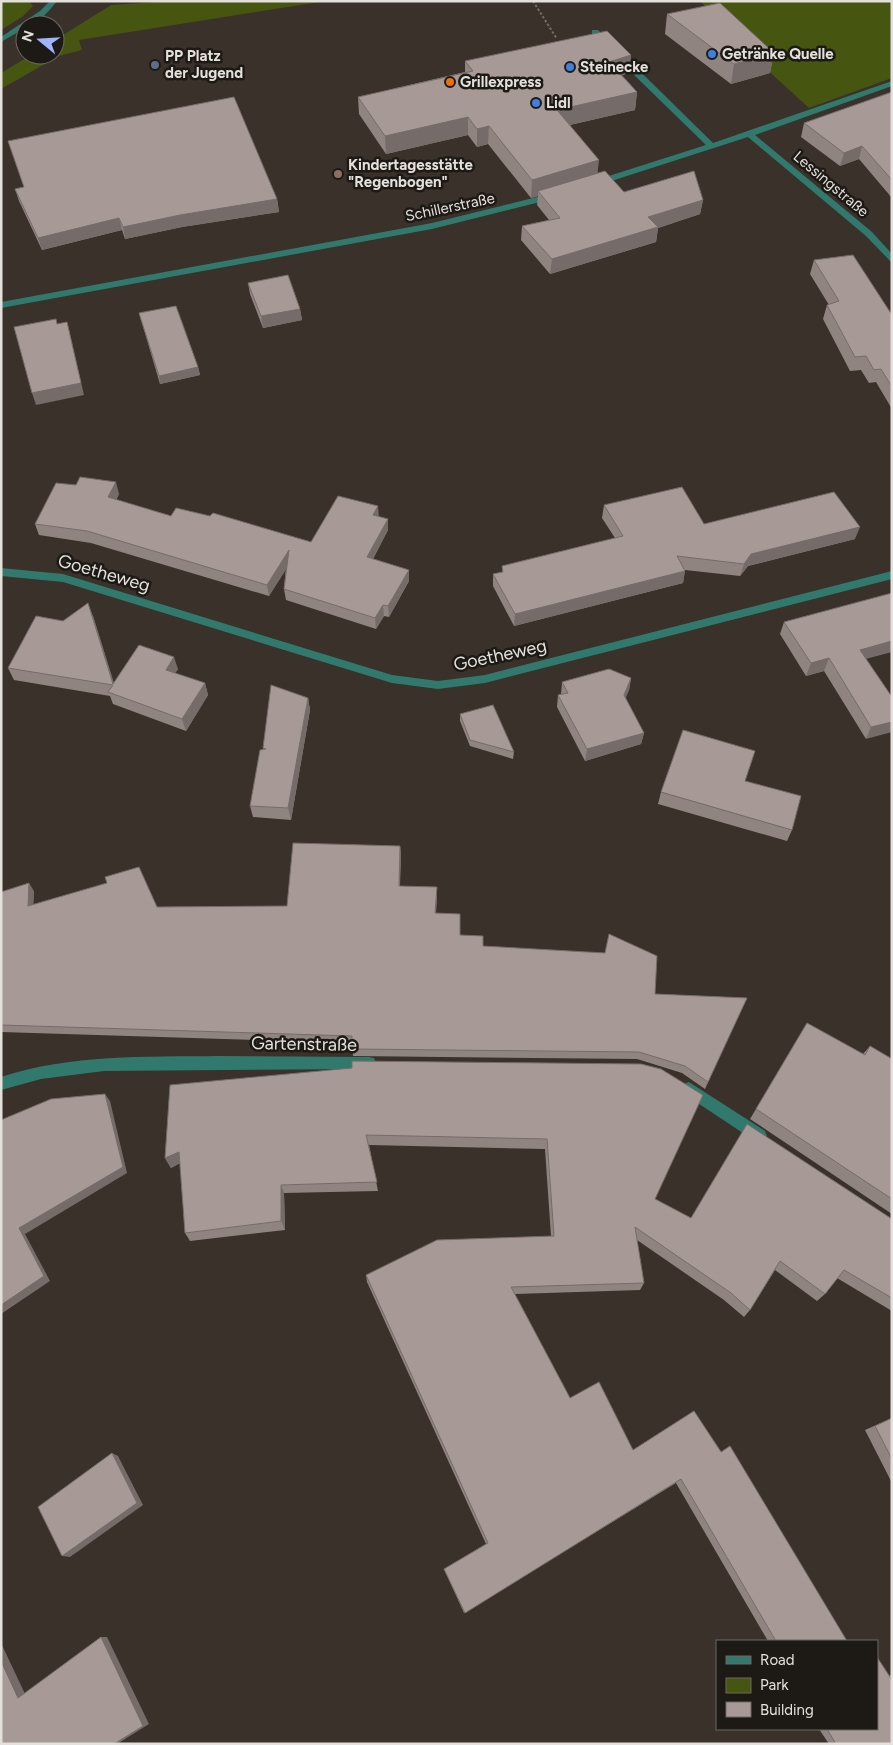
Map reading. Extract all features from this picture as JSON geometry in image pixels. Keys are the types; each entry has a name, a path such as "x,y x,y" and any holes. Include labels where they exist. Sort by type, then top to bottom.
{"street":[{"path":"1,40 43,13 54,1"},
{"path":"595,32 712,146"},
{"path":"590,185 749,134 892,83"},
{"name":"Lessingstraße","path":"749,134 869,234 892,260"},
{"name":"Schillerstraße","path":"1,305 432,226 489,214 563,194"},
{"name":"Goetheweg","path":"1,572 63,578 392,679 438,685 485,679 892,575"},
{"name":"Gartenstraße","path":"1,1084 66,1069 125,1064 224,1062 382,1064"},
{"path":"676,1080 775,1146"}],"path":[{"path":"533,1 557,39"}],"green space":[{"path":"1,1 29,1 33,6 24,15 15,15 15,21 1,30"},
{"path":"173,1 326,1 79,40 82,50 65,54 65,34 111,5"},
{"path":"701,1 892,1 892,78 809,108 716,23"},
{"path":"15,65 43,65 1,89 1,73"}],"building":[{"path":"720,3 774,53 734,64 667,14"},
{"path":"607,31 631,55 609,62 637,92 557,110 599,160 532,180 489,126 477,129 468,117 385,136 358,97 473,71 465,61"},
{"path":"892,92 892,180 862,146 844,153 804,123"},
{"path":"234,97 277,199 180,215 123,227 119,218 38,238 15,189 24,187 8,141"},
{"path":"605,171 624,192 694,171 703,200 648,217 658,227 552,259 522,226 560,218 538,191"},
{"path":"853,255 892,315 892,387 881,369 874,370 866,356 855,357 827,305 839,301 814,260"},
{"path":"288,275 300,309 261,316 248,283"},
{"path":"176,306 198,367 159,376 139,313"},
{"path":"56,319 57,324 67,322 81,383 32,393 14,327"},
{"path":"80,477 116,482 108,497 171,516 176,508 210,516 213,513 311,542 338,496 378,506 373,515 388,519 367,557 409,570 388,606 383,605 375,618 284,589 289,550 267,585 87,531 35,524 56,483 76,485"},
{"path":"682,487 704,524 834,492 860,527 751,554 744,564 677,556 685,571 515,614 493,574 503,572 502,566 623,536 604,505"},
{"path":"892,593 892,641 860,650 892,697 892,722 871,727 829,658 811,663 784,622"},
{"path":"88,603 113,684 139,645 174,657 166,670 205,683 182,719 108,692 113,685 8,668 36,616 63,621"},
{"path":"609,669 631,678 624,695 644,733 587,749 558,695 568,693 562,682"},
{"path":"271,685 308,698 288,808 250,806 260,750 266,749 263,748"},
{"path":"493,705 514,752 470,740 460,714"},
{"path":"683,730 755,751 745,781 801,796 792,830 661,792"},
{"path":"293,843 400,846 399,886 437,887 435,913 460,914 460,935 483,936 483,946 605,953 609,934 657,956 655,994 747,998 708,1082 685,1066 639,1052 352,1049 352,1036 1,1025 1,892 29,883 28,906 107,883 105,877 139,867 157,907 287,906"},
{"path":"807,1023 865,1055 870,1046 892,1059 892,1199 756,1109"},
{"path":"352,1061 641,1064 661,1069 703,1095 655,1199 691,1218 747,1124 892,1219 892,1298 844,1270 825,1294 780,1261 750,1310 731,1293 635,1227 644,1283 511,1287 570,1398 599,1382 633,1450 694,1411 721,1452 730,1446 846,1640 775,1640 681,1479 465,1613 444,1569 488,1543 366,1275 437,1240 554,1236 547,1139 366,1135 377,1182 281,1185 281,1221 185,1233 179,1152 165,1158 170,1085 352,1068"},
{"path":"105,1094 123,1167 19,1228 44,1276 1,1305 1,1120 51,1099"},
{"path":"892,1418 892,1459 875,1426"},
{"path":"112,1453 137,1503 62,1556 38,1507"},
{"path":"101,1637 143,1726 114,1744 1,1744 1,1661 18,1698"},
{"path":"878,1659 892,1680 892,1744 836,1744 828,1730 878,1730"}],"place":[{"name":"Getränke Quelle","path":"712,54"},
{"name":"PP Platz der Jugend","path":"155,65"},
{"name":"Steinecke","path":"570,67"},
{"name":"Grillexpress","path":"450,82"},
{"name":"Lidl","path":"536,103"},
{"name":"Kindertagesstätte \"Regenbogen\"","path":"338,174"}]}
